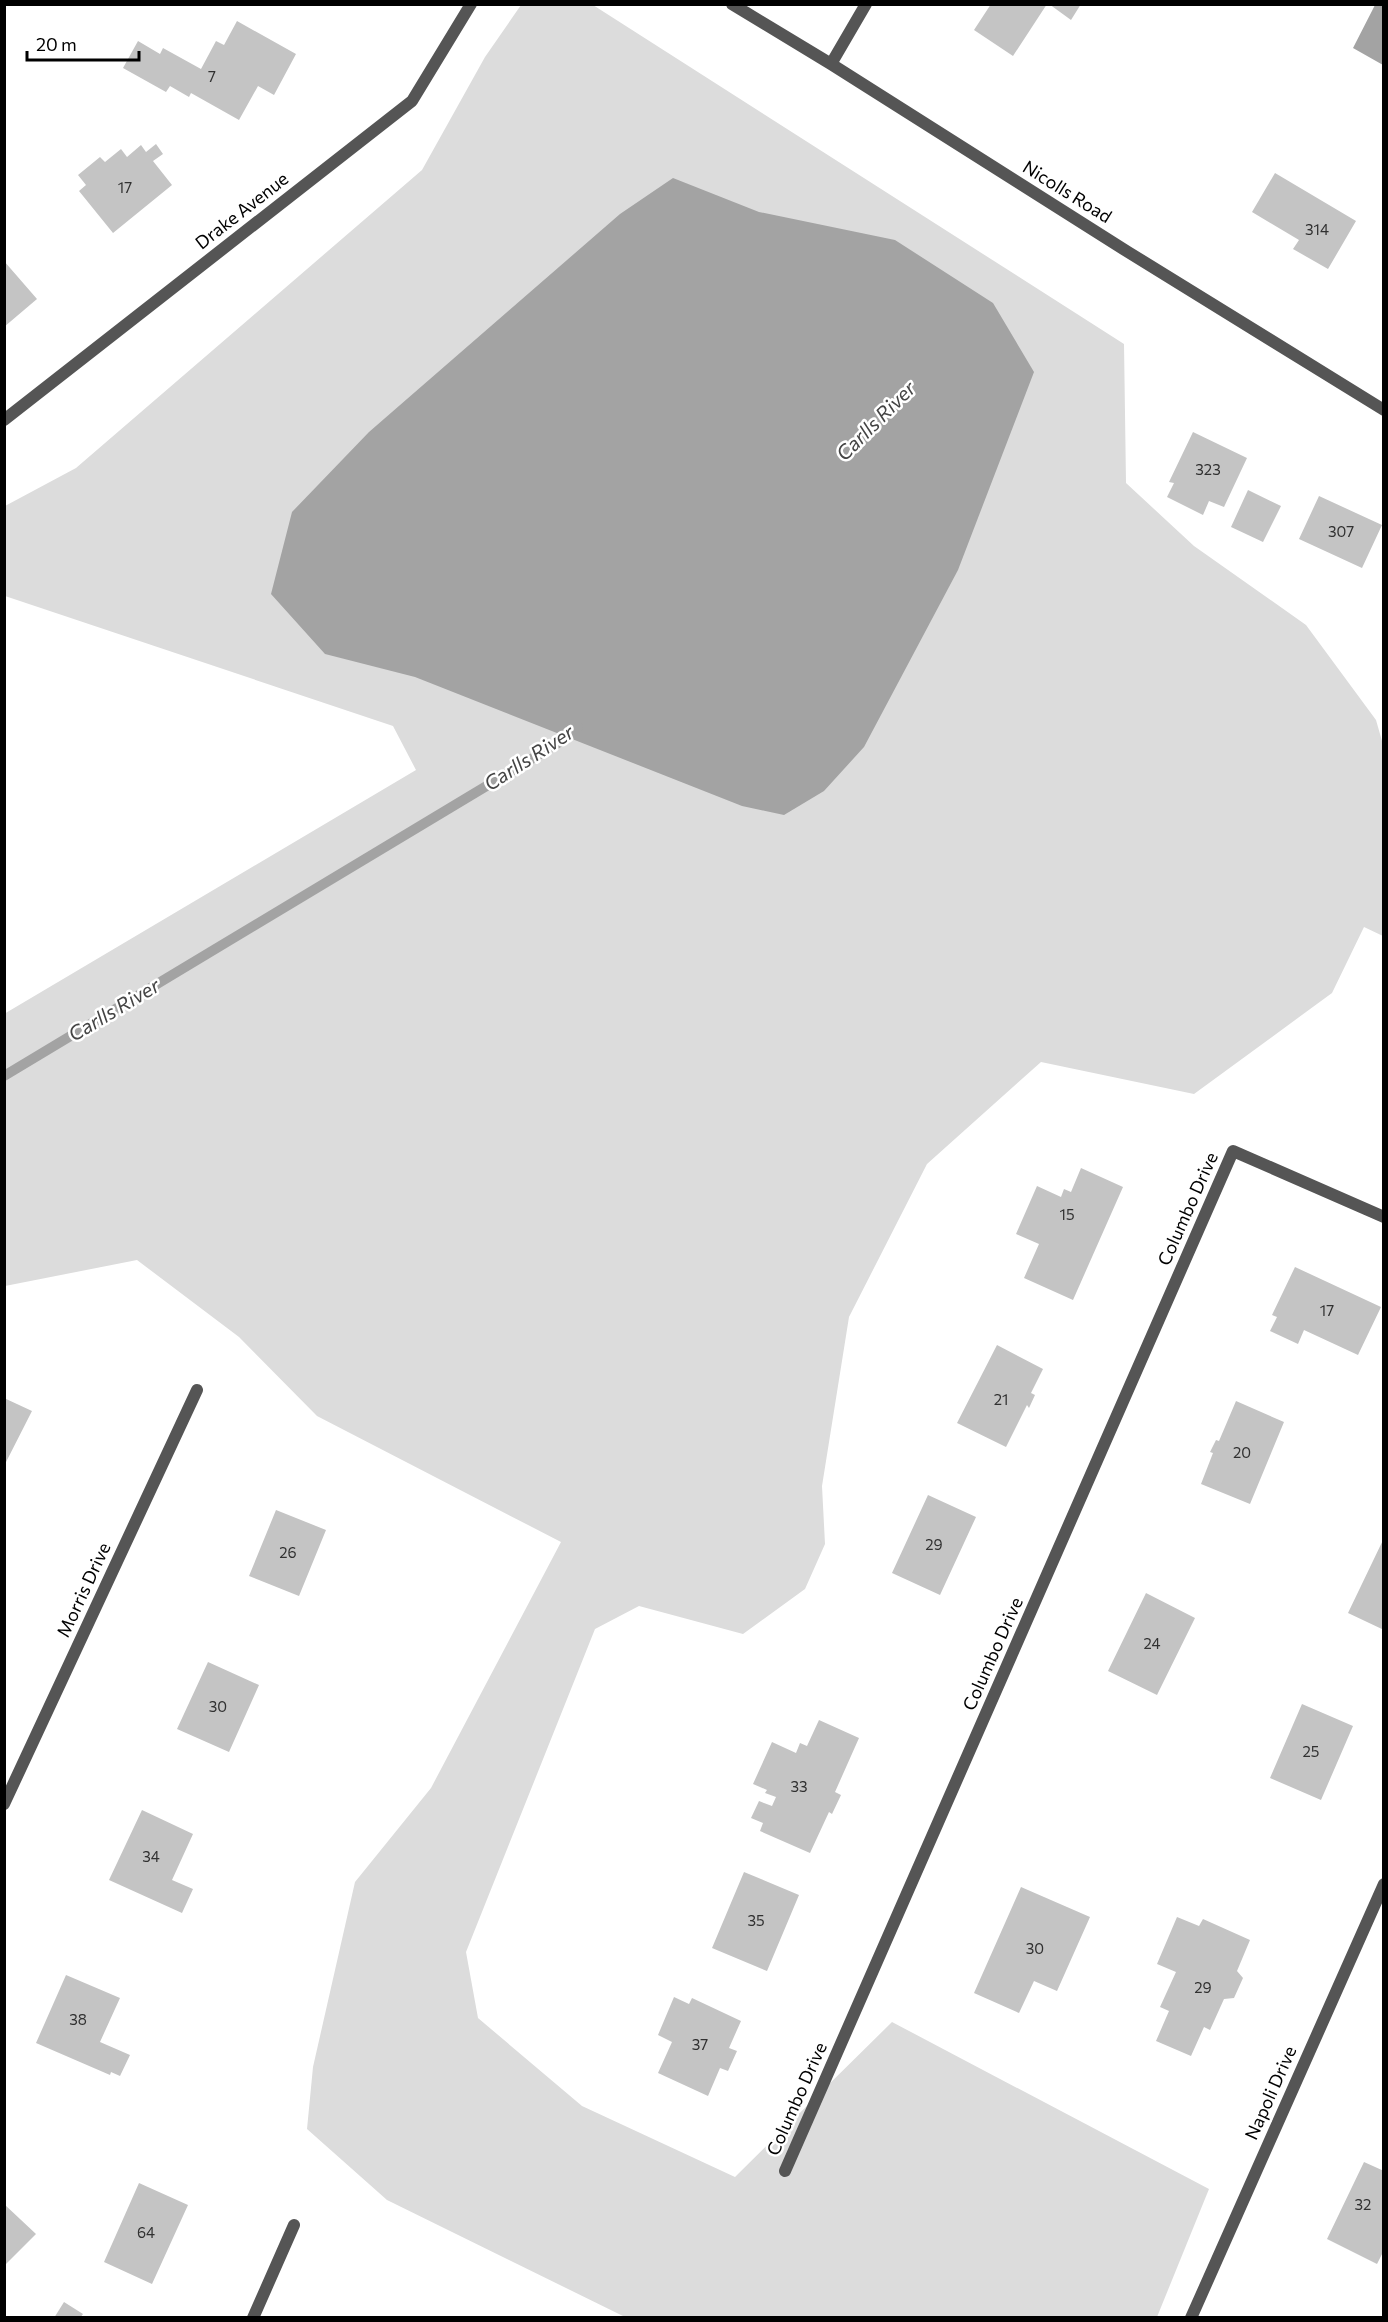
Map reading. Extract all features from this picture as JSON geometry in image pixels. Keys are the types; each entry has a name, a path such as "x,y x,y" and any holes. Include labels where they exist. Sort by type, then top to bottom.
{"street":[{"name":"Drake Avenue","path":"4,420 412,101 471,4"},
{"name":"Nicolls Road","path":"732,4 1383,410"},
{"path":"831,64 867,4"},
{"name":"Columbo Drive","path":"785,2171 1233,1151 1383,1217"},
{"name":"Morris Drive","path":"4,1804 197,1390"},
{"name":"Napoli Drive","path":"1191,2318 1383,1884"},
{"path":"253,2318 294,2225"}],"shaded area":[{"path":"521,5 593,5 1124,344 1126,483 1194,546 1306,625 1376,720 1384,748 1383,936 1364,927 1332,993 1194,1094 1041,1062 927,1164 849,1317 822,1486 825,1544 805,1589 743,1634 639,1606 595,1629 466,1952 478,2018 582,2106 735,2177 892,2022 1209,2189 1157,2317 625,2317 387,2200 307,2129 313,2067 355,1882 431,1788 561,1542 317,1416 239,1337 137,1260 5,1286 4,1014 416,770 393,726 5,596 5,506 76,468 422,170 485,57"}],"water":[{"path":"1375,5 1383,5 1383,65 1353,48"},
{"path":"673,178 759,212 895,240 993,303 1034,372 958,570 864,747 824,791 784,815 742,806 415,677 325,654 271,594 292,512 369,432 620,214"}],"building":[{"path":"991,4 1047,4 1013,56 974,30"},
{"path":"1049,4 1081,4 1071,20"},
{"path":"237,21 296,54 274,95 258,86 239,120 191,93 189,97 170,86 166,92 123,68 138,41 160,54 163,48 201,69 216,41 224,45"},
{"path":"156,144 163,154 153,161 172,185 113,233 79,191 86,185 78,175 100,157 105,162 121,149 127,157 141,145 146,152"},
{"path":"1275,173 1356,221 1328,269 1293,249 1299,240 1252,212"},
{"path":"4,261 37,299 4,327"},
{"path":"1193,432 1247,458 1224,507 1209,501 1203,515 1167,497 1174,483 1169,482"},
{"path":"1248,490 1281,506 1263,542 1231,527"},
{"path":"1319,496 1382,525 1362,568 1299,539"},
{"path":"1081,1168 1123,1187 1073,1300 1024,1278 1039,1244 1016,1234 1037,1186 1061,1197 1064,1189 1071,1192"},
{"path":"1295,1267 1381,1307 1358,1355 1304,1330 1298,1344 1270,1331 1277,1317 1272,1315"},
{"path":"997,1345 1043,1369 1031,1393 1035,1395 1029,1408 1027,1405 1006,1447 957,1423"},
{"path":"4,1398 32,1411 4,1466"},
{"path":"1236,1401 1284,1422 1250,1504 1201,1484 1213,1453 1210,1452 1216,1440 1219,1441"},
{"path":"928,1495 976,1517 940,1595 892,1573"},
{"path":"276,1510 326,1530 299,1596 249,1576"},
{"path":"1384,1538 1384,1630 1348,1613"},
{"path":"1146,1593 1195,1618 1157,1695 1108,1671"},
{"path":"208,1662 259,1685 229,1752 177,1729"},
{"path":"1302,1704 1353,1726 1321,1800 1270,1778"},
{"path":"819,1720 859,1738 835,1792 841,1795 832,1814 829,1812 810,1853 760,1831 763,1823 751,1818 759,1801 772,1806 776,1797 765,1793 767,1790 753,1784 772,1742 796,1753 800,1743 807,1746"},
{"path":"142,1810 193,1834 172,1880 193,1889 182,1913 109,1880"},
{"path":"744,1872 799,1895 767,1971 712,1948"},
{"path":"1021,1887 1090,1917 1057,1991 1034,1981 1019,2013 974,1993"},
{"path":"1177,1917 1199,1926 1203,1919 1250,1940 1237,1971 1243,1978 1234,1998 1224,1999 1210,2030 1204,2027 1191,2056 1156,2041 1169,2011 1160,2007 1176,1972 1157,1964"},
{"path":"66,1975 120,1998 100,2042 130,2055 120,2076 111,2072 110,2075 36,2043"},
{"path":"674,1997 689,2004 692,1998 741,2021 729,2048 737,2051 728,2071 720,2068 708,2096 658,2073 672,2042 658,2035"},
{"path":"1364,2162 1384,2171 1384,2250 1377,2264 1327,2239"},
{"path":"139,2183 188,2205 152,2284 104,2262"},
{"path":"4,2204 36,2234 4,2266"},
{"path":"64,2302 83,2314 80,2318 54,2318"}],"waterway":[{"name":"Carlls River","path":"4,1076 568,737 578,727"}]}
